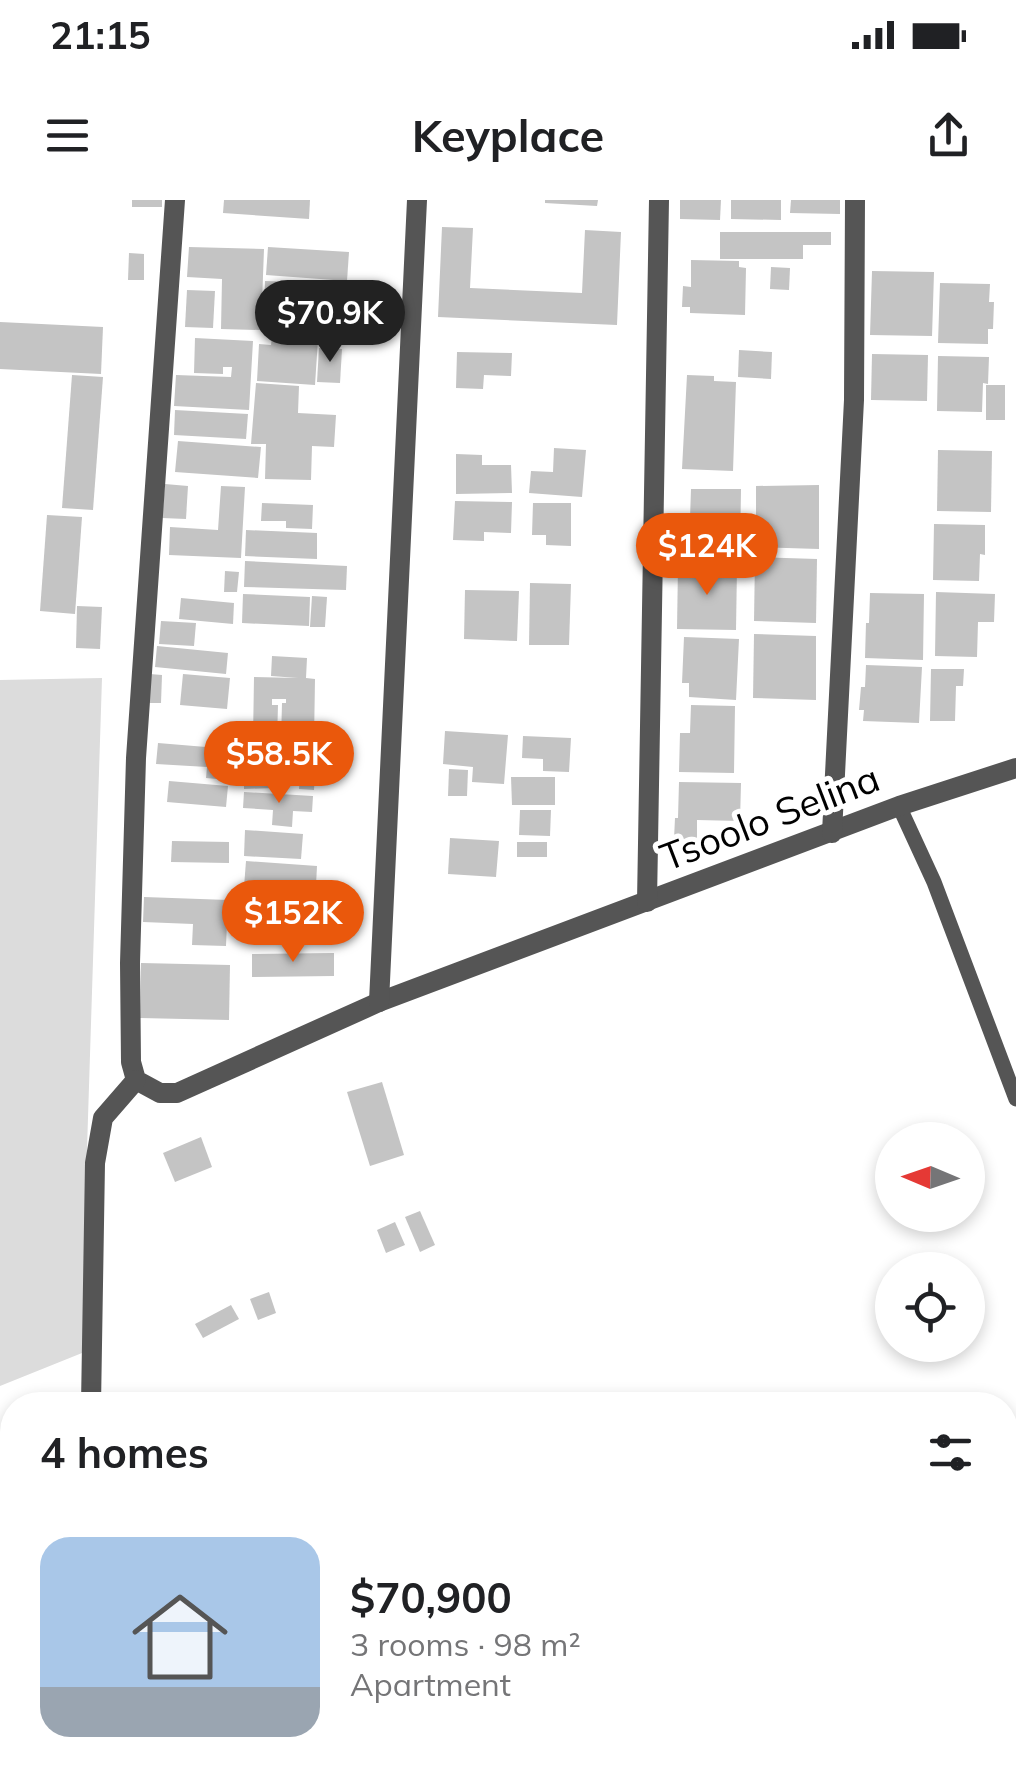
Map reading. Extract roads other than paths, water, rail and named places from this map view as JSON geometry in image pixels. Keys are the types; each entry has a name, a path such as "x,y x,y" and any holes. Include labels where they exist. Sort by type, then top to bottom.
{"street":[{"path":"175,200 136,758 130,963 131,1062 136,1080 160,1093 178,1092 380,1002 647,902"},
{"path":"380,1002 417,200"},
{"name":"Tsoolo Selina","path":"659,200 647,902 899,806 1016,768"},
{"path":"832,833 854,400 855,200"},
{"path":"91,1392 95,1164 103,1118 136,1080"}],"lane":[{"path":"899,806 934,882 1016,1099"}]}
